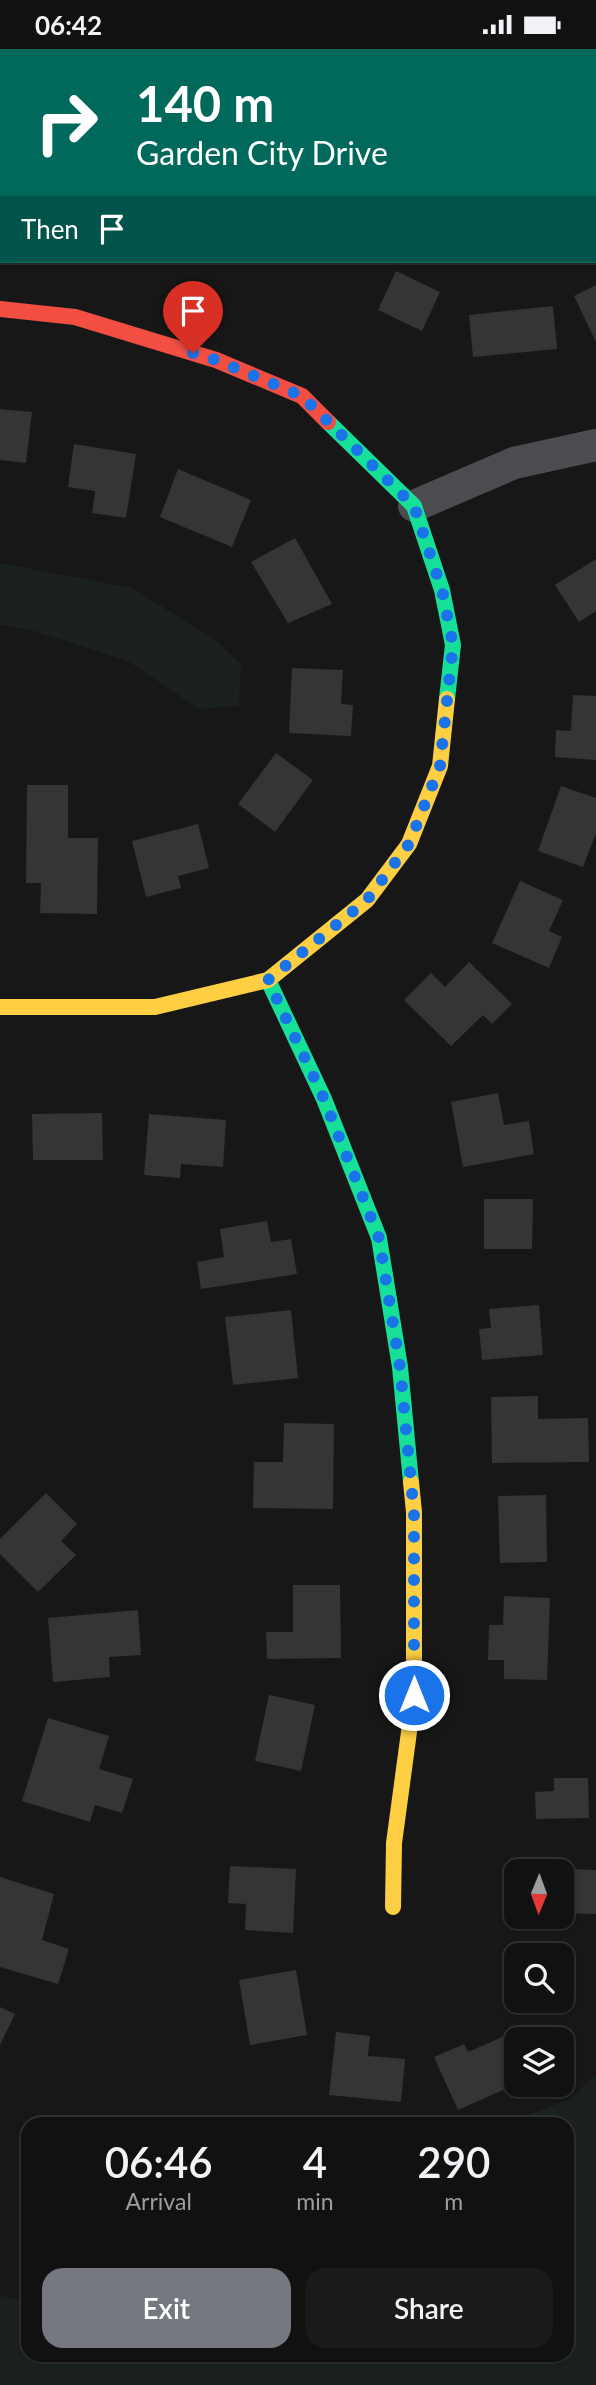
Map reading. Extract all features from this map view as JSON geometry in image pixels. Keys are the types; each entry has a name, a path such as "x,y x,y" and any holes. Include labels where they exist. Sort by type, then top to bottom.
{"street":[{"path":"0,309 75,317 216,360 302,396 414,506 442,590 453,645 440,766 409,844 367,900 268,980 155,1007 0,1007"},
{"path":"414,506 514,463 596,445"},
{"path":"268,980 324,1099 379,1238 400,1367 414,1513 414,1695 394,1843 393,1907"}],"shaded area":[{"path":"0,563 132,588 214,639 241,664 239,706 199,709 128,661 34,631 0,625"},
{"path":"596,2075 596,2385 0,2385 0,2296 21,2299 21,2362 574,2362 574,2117 522,2117 574,2097"}],"building":[{"path":"396,271 440,292 422,331 378,310"},
{"path":"596,285 596,342 574,296"},
{"path":"553,306 557,349 473,357 469,315"},
{"path":"0,409 32,412 26,463 0,460"},
{"path":"74,444 136,454 126,518 92,513 95,491 68,487"},
{"path":"178,469 251,500 232,547 160,517"},
{"path":"295,538 332,604 288,623 251,562"},
{"path":"596,559 596,611 579,622 555,585"},
{"path":"292,668 343,670 341,704 353,705 351,736 289,733"},
{"path":"573,695 596,696 596,760 555,757 556,730 571,731"},
{"path":"276,753 313,780 275,832 238,804"},
{"path":"27,785 68,785 68,838 98,838 97,914 40,913 41,883 26,883"},
{"path":"561,786 596,798 596,833 583,867 538,851"},
{"path":"198,824 209,868 178,876 181,888 146,897 132,841"},
{"path":"520,881 563,900 549,931 562,937 549,968 492,943"},
{"path":"469,962 512,1004 492,1024 483,1015 451,1046 404,1000 431,973 445,987"},
{"path":"498,1093 504,1125 529,1121 534,1154 463,1167 451,1102"},
{"path":"102,1113 103,1160 33,1160 32,1114"},
{"path":"149,1114 226,1120 223,1167 181,1164 180,1178 144,1175"},
{"path":"484,1199 533,1199 532,1249 484,1249"},
{"path":"267,1221 271,1242 291,1239 297,1274 201,1289 197,1262 224,1257 220,1229"},
{"path":"539,1305 543,1355 482,1360 479,1329 491,1328 489,1309"},
{"path":"291,1310 298,1378 233,1385 225,1317"},
{"path":"538,1396 538,1419 588,1418 589,1462 492,1463 491,1397"},
{"path":"284,1423 334,1424 333,1509 253,1508 254,1462 283,1462"},
{"path":"46,1493 77,1524 61,1541 76,1555 38,1592 0,1554 0,1539"},
{"path":"546,1495 547,1562 500,1563 498,1496"},
{"path":"293,1585 340,1585 341,1658 267,1659 266,1632 293,1632"},
{"path":"504,1596 550,1598 547,1680 504,1679 504,1660 488,1660 489,1625 503,1625"},
{"path":"138,1610 141,1655 109,1657 110,1677 53,1682 48,1618"},
{"path":"269,1695 315,1705 301,1771 255,1761"},
{"path":"48,1718 109,1736 99,1769 133,1779 122,1813 95,1805 90,1822 22,1801"},
{"path":"554,1778 588,1778 589,1818 536,1819 535,1792 554,1791"},
{"path":"230,1866 296,1869 293,1933 245,1930 246,1904 228,1903"},
{"path":"574,1869 596,1870 596,1914 574,1913"},
{"path":"0,1877 54,1894 42,1940 69,1949 58,1984 0,1967"},
{"path":"296,1970 307,2035 250,2045 239,1980"},
{"path":"0,2007 15,2014 0,2045"},
{"path":"336,2032 370,2036 368,2056 405,2059 401,2102 329,2095"},
{"path":"504,2036 504,2089 458,2110 434,2057 464,2044 468,2052"}],"traffic: fast":[{"path":"328,422 414,506 442,590 453,645 447,699"},
{"path":"268,980 324,1099 379,1238 400,1367 411,1482"}],"traffic: slow":[{"path":"0,1007 155,1007 268,980 367,900 409,844 440,766 447,699"},
{"path":"393,1907 394,1843 414,1695 414,1512 411,1482"}],"traffic: jam":[{"path":"0,309 75,317 216,360 302,396 328,422"}],"route":[{"path":"193,353 302,396 414,506 442,590 453,645 440,766 409,844 367,900 268,980 324,1099 379,1238 400,1367 414,1513 414,1695"}]}
